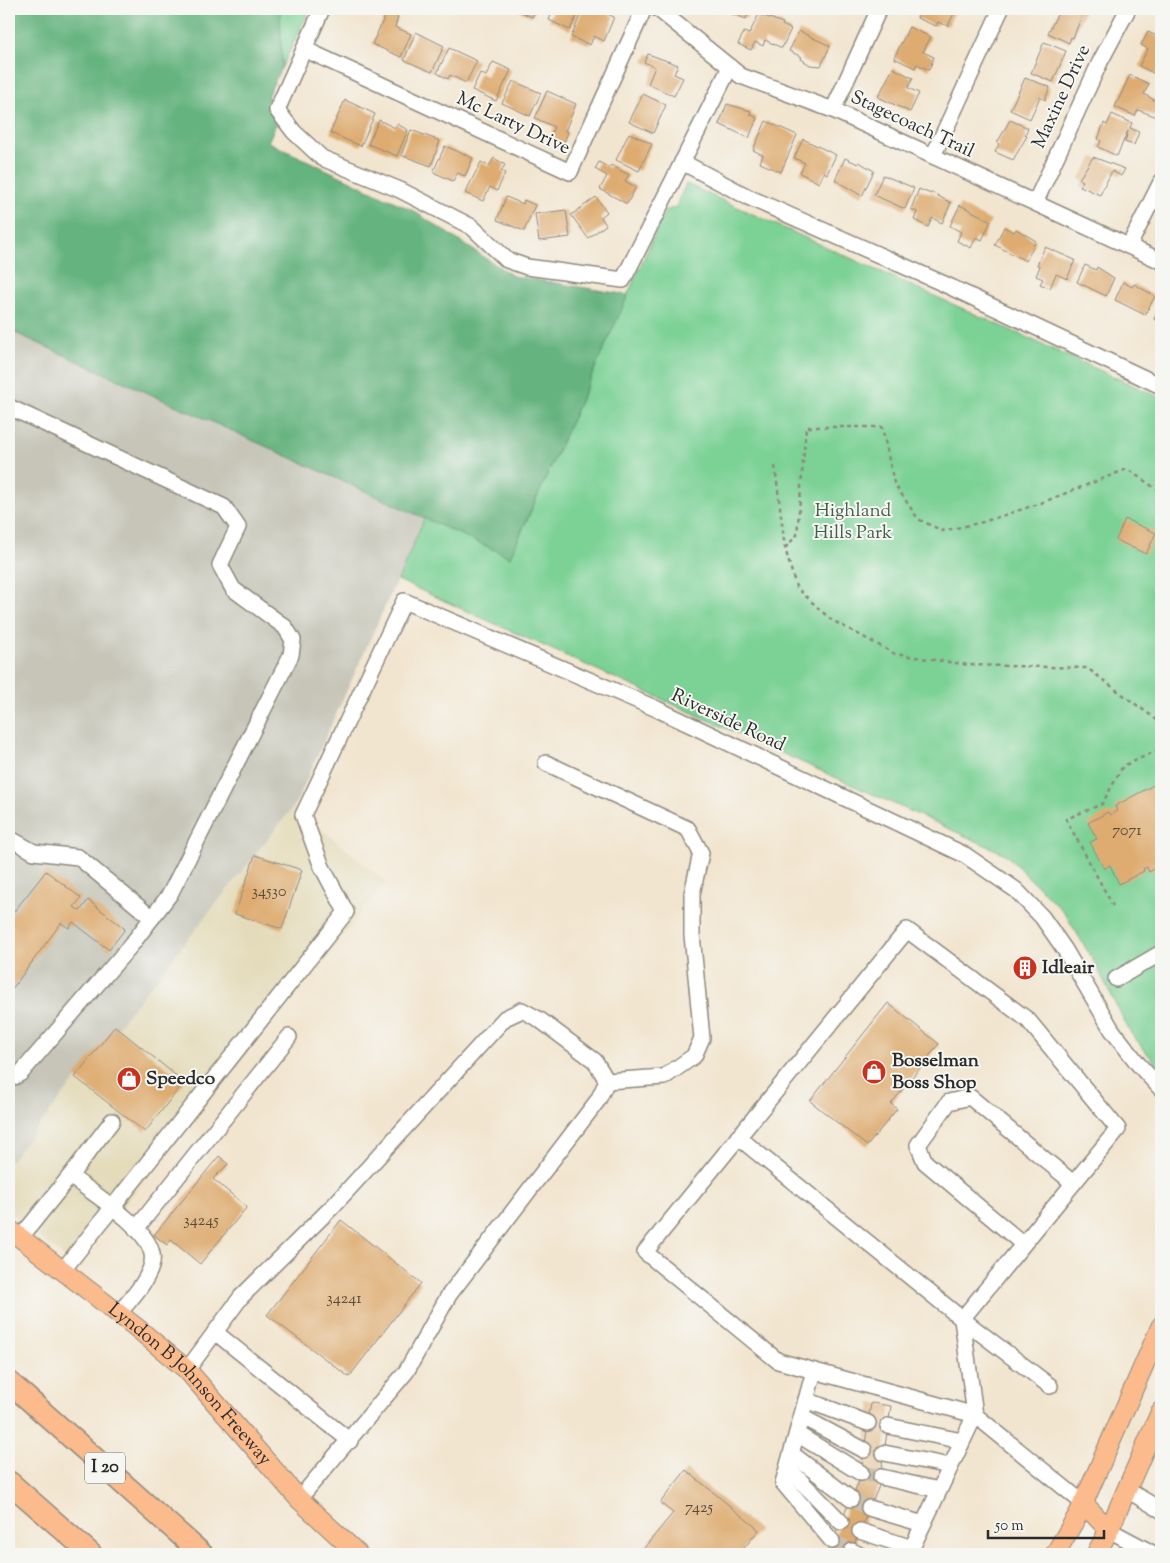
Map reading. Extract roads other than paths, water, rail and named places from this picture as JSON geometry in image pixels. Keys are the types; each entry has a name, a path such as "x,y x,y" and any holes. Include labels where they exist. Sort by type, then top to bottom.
{"highway":[{"name":"I 20","path":"9,1382 202,1554"},
{"path":"9,1482 91,1554"}],"main road":[{"name":"Lyndon B Johnson Freeway","path":"15,1233 119,1313 187,1370 299,1499 358,1554"},
{"path":"1056,1554 1083,1503 1161,1326"},
{"path":"1096,1554 1109,1530 1161,1411"},
{"path":"1083,1503 1109,1530"}],"street":[{"path":"322,9 277,110 294,132 322,158 400,190 472,227 507,260 527,267 623,280 730,67"},
{"name":"Mc Larty Drive","path":"304,50 570,172 644,9"},
{"name":"Stagecoach Trail","path":"658,9 741,76 833,110 1161,261"},
{"path":"833,110 879,9"},
{"path":"933,156 1001,9"},
{"name":"Maxine Drive","path":"1035,203 1100,62 1128,9"},
{"path":"682,162 748,197 933,279 1161,386"},
{"path":"1129,246 1161,182"},
{"path":"9,408 224,507 238,527 220,565 233,589 285,627 293,640 291,655 170,894 132,944 22,1073 14,1077 9,1076"},
{"name":"Riverside Road","path":"111,1207 346,912 322,867 303,815 404,601 657,709 964,855 1016,890 1042,917 1065,950 1112,1030 1139,1065 1161,1089"},
{"path":"546,763 688,829 701,853 692,894 692,935 702,1038 694,1056 664,1077 607,1081"},
{"path":"9,838 34,852 78,857 152,918"},
{"path":"860,1531 911,1551 975,1415 962,1319 1118,1129 1028,1020 907,930 645,1252 778,1361 975,1415 1083,1503"},
{"path":"1116,979 1161,952"},
{"path":"187,1370 242,1297 334,1205 505,1018 522,1010 540,1020 595,1061 607,1081"},
{"path":"136,1229 289,1036"},
{"path":"299,1499 350,1441 406,1372 449,1295 598,1100 607,1081"},
{"path":"1023,1244 925,1162 918,1145 949,1102 970,1097 1074,1183"},
{"path":"15,1233 70,1176 112,1121"},
{"path":"738,1137 962,1319 1050,1386"},
{"path":"70,1176 144,1235 153,1255 147,1276 119,1313"},
{"path":"63,1270 111,1207"},
{"path":"215,1332 350,1441"},
{"path":"814,1371 783,1483 832,1541"},
{"path":"806,1400 868,1423"},
{"path":"802,1417 864,1450"},
{"path":"888,1426 962,1441"},
{"path":"797,1434 861,1472"},
{"path":"884,1453 950,1466"},
{"path":"790,1461 851,1499"},
{"path":"790,1461 841,1522"},
{"path":"881,1477 939,1490"},
{"path":"1127,1490 1161,1510"},
{"path":"869,1508 923,1524"},
{"path":"1109,1530 1154,1554"}],"tunnel":[{"path":"861,1473 881,1477"},
{"path":"851,1499 869,1508"},
{"path":"832,1541 852,1551"}],"place":[{"name":"Idleair","path":"1025,968"},
{"name":"Bosselman Boss Shop","path":"874,1072"},
{"name":"Speedco","path":"129,1079"}],"park label":[{"name":"Highland Hills Park","path":"853,522"}]}
